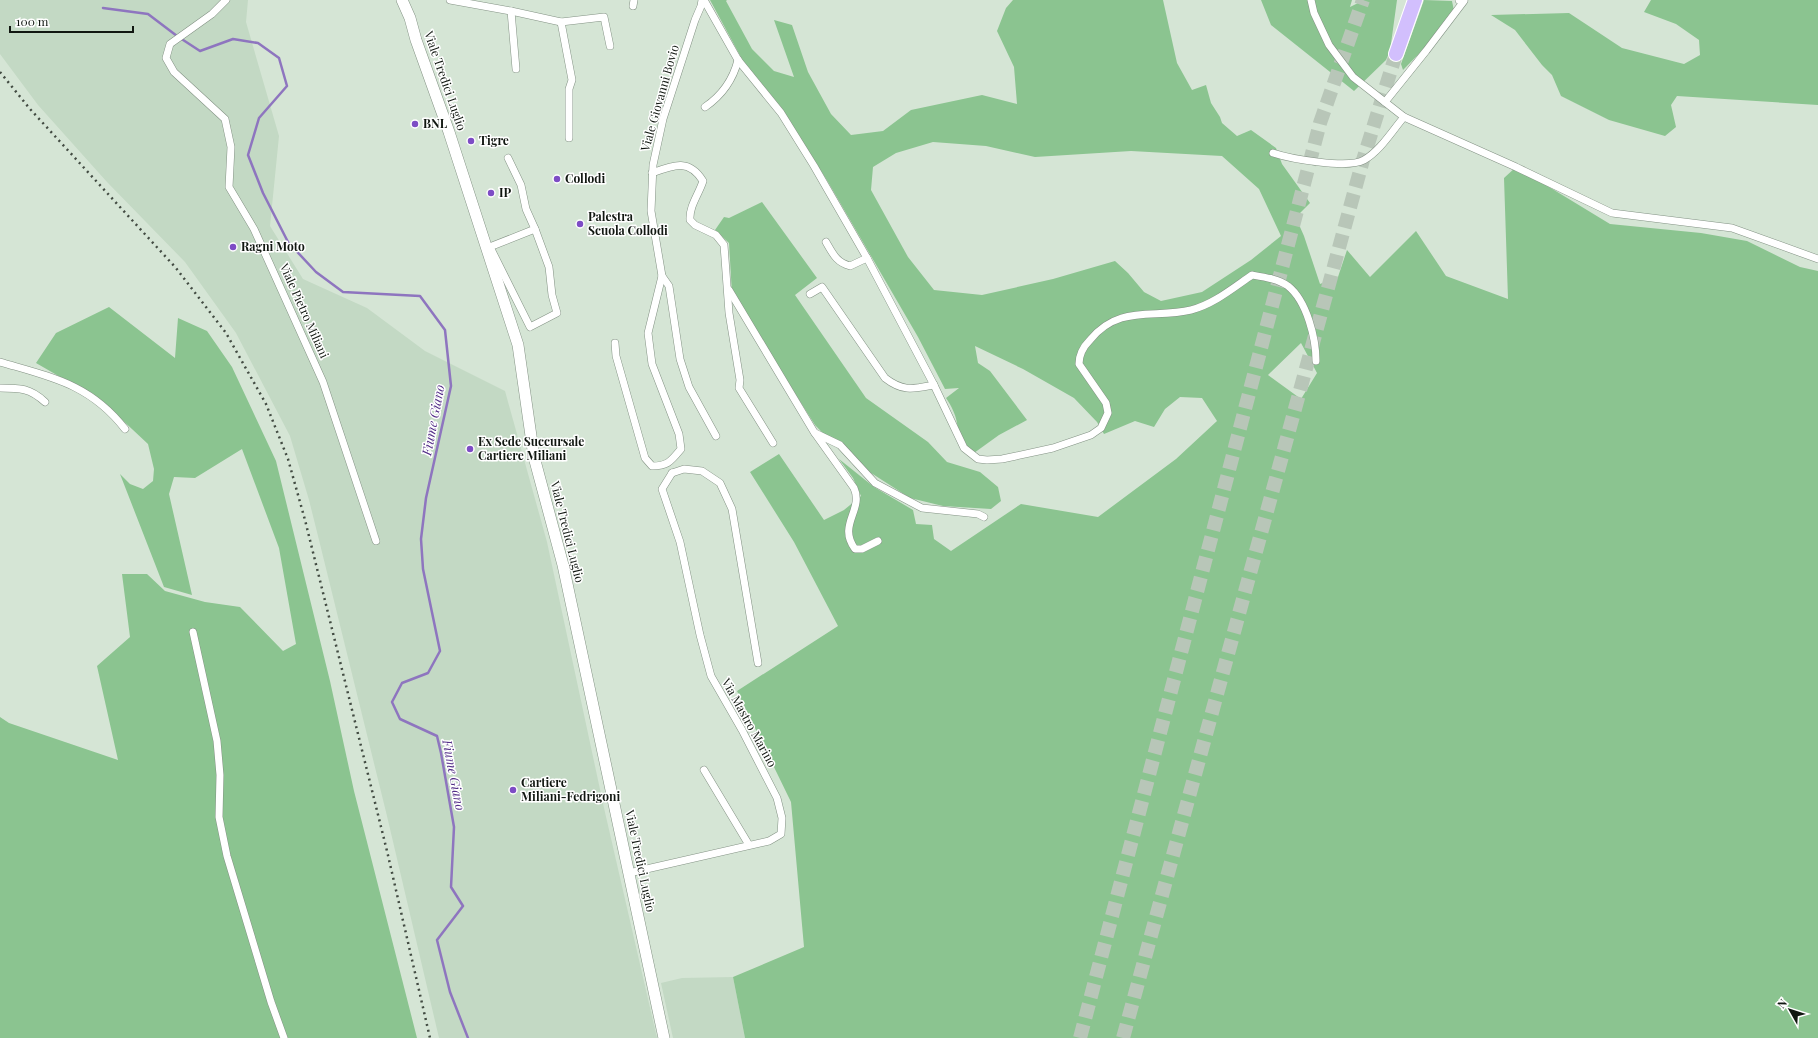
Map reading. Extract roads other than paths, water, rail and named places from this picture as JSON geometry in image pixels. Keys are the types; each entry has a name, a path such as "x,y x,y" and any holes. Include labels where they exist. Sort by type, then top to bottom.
{"highway":[{"path":"1396,54 1415,0"}],"main road":[{"path":"402,0 410,18"},
{"path":"410,0 410,18"},
{"name":"Viale Tredici Luglio","path":"410,18 416,40 489,247 518,345 534,456 563,565 664,1038"}],"street":[{"name":"Viale Pietro Miliani","path":"226,0 212,14 170,44 166,58 174,72 225,119 231,147 229,187 254,230 323,382 376,541"},
{"path":"450,0 511,10 561,22 604,17 610,46"},
{"path":"703,0 738,60 781,113 814,166 866,258 934,385 964,448 978,459 987,460 1025,456 1091,435 1104,424 1108,413 1106,403 1079,364 1079,356 1083,347 1094,335 1111,322 1132,314 1192,310 1215,300 1252,275 1264,277 1289,287 1297,298 1311,324 1316,344 1316,361"},
{"name":"Viale Giovanni Bovio","path":"662,276 651,211 652,173 663,119 695,20 703,0"},
{"path":"1311,0 1314,13 1329,45 1353,77 1404,117 1516,167 1612,213 1732,228 1818,259"},
{"path":"1385,102 1464,1 1459,0"},
{"path":"511,10 516,68"},
{"path":"561,22 572,80 569,89 569,138"},
{"path":"705,107 714,101 729,83 738,60"},
{"path":"1273,154 1290,158 1347,164 1358,163 1366,160 1374,153 1404,117"},
{"path":"489,247 535,229 526,209 521,185 508,158"},
{"path":"652,173 671,166 685,165 697,171 703,181 700,192 689,212 690,220 695,225 716,235 724,245 729,313 740,380 739,388 772,443"},
{"name":"Viale Tredici Luglio","path":"489,247 530,327 557,313 552,295 549,267 535,229"},
{"path":"826,242 835,257 842,264 850,266 866,258"},
{"path":"662,276 669,286 680,359 689,387 716,436"},
{"path":"615,343 616,356 644,458 652,466 663,466 681,449 679,434 652,364 648,333 662,276"},
{"path":"810,294 822,287 885,378 894,386 908,390 934,385"},
{"path":"728,289 814,432 854,488 857,495 847,534 851,544 855,549 862,549 878,541"},
{"path":"0,362 62,381 88,393 115,416 125,429"},
{"path":"0,388 12,387 35,393 45,402"},
{"path":"814,432 833,440 874,483 922,508 978,514 984,517"},
{"path":"663,466 672,473 684,470 702,471 720,483 732,509 758,663"},
{"name":"Via Mastro Marino","path":"629,873 769,840 781,834 782,818 777,798 746,737 711,676 700,635 680,542 662,489 672,473"},
{"path":"193,632 217,741 220,775 219,818 227,856 271,1002 284,1038"},
{"path":"704,770 725,802 749,845"}],"waterway":[{"name":"Fiume Giano","path":"103,8 148,14 200,51 233,39 258,43 279,58 287,86 259,118 248,155 263,193 288,242 316,272 343,292 420,296 445,330 451,386 426,498 421,539 423,569 440,651 428,673 402,683 392,702 400,719 437,736 441,753 454,827 451,887 463,906 437,940 450,992 468,1038"}],"tunnel":[{"path":"1080,1038 1320,123 1363,0"},
{"path":"1123,1038 1363,160 1396,54"}],"railway":[{"path":"0,72 30,109 176,268 226,333 266,404 288,459 305,520 387,851 430,1038"}],"place":[{"name":"BNL","path":"415,124"},
{"name":"Tigre","path":"471,141"},
{"name":"Collodi","path":"557,179"},
{"name":"IP","path":"491,193"},
{"name":"Palestra Scuola Collodi","path":"580,224"},
{"name":"Ragni Moto","path":"233,247"},
{"name":"Ex Sede Succursale Cartiere Miliani","path":"470,449"},
{"name":"Cartiere Miliani-Fedrigoni","path":"513,790"}]}
